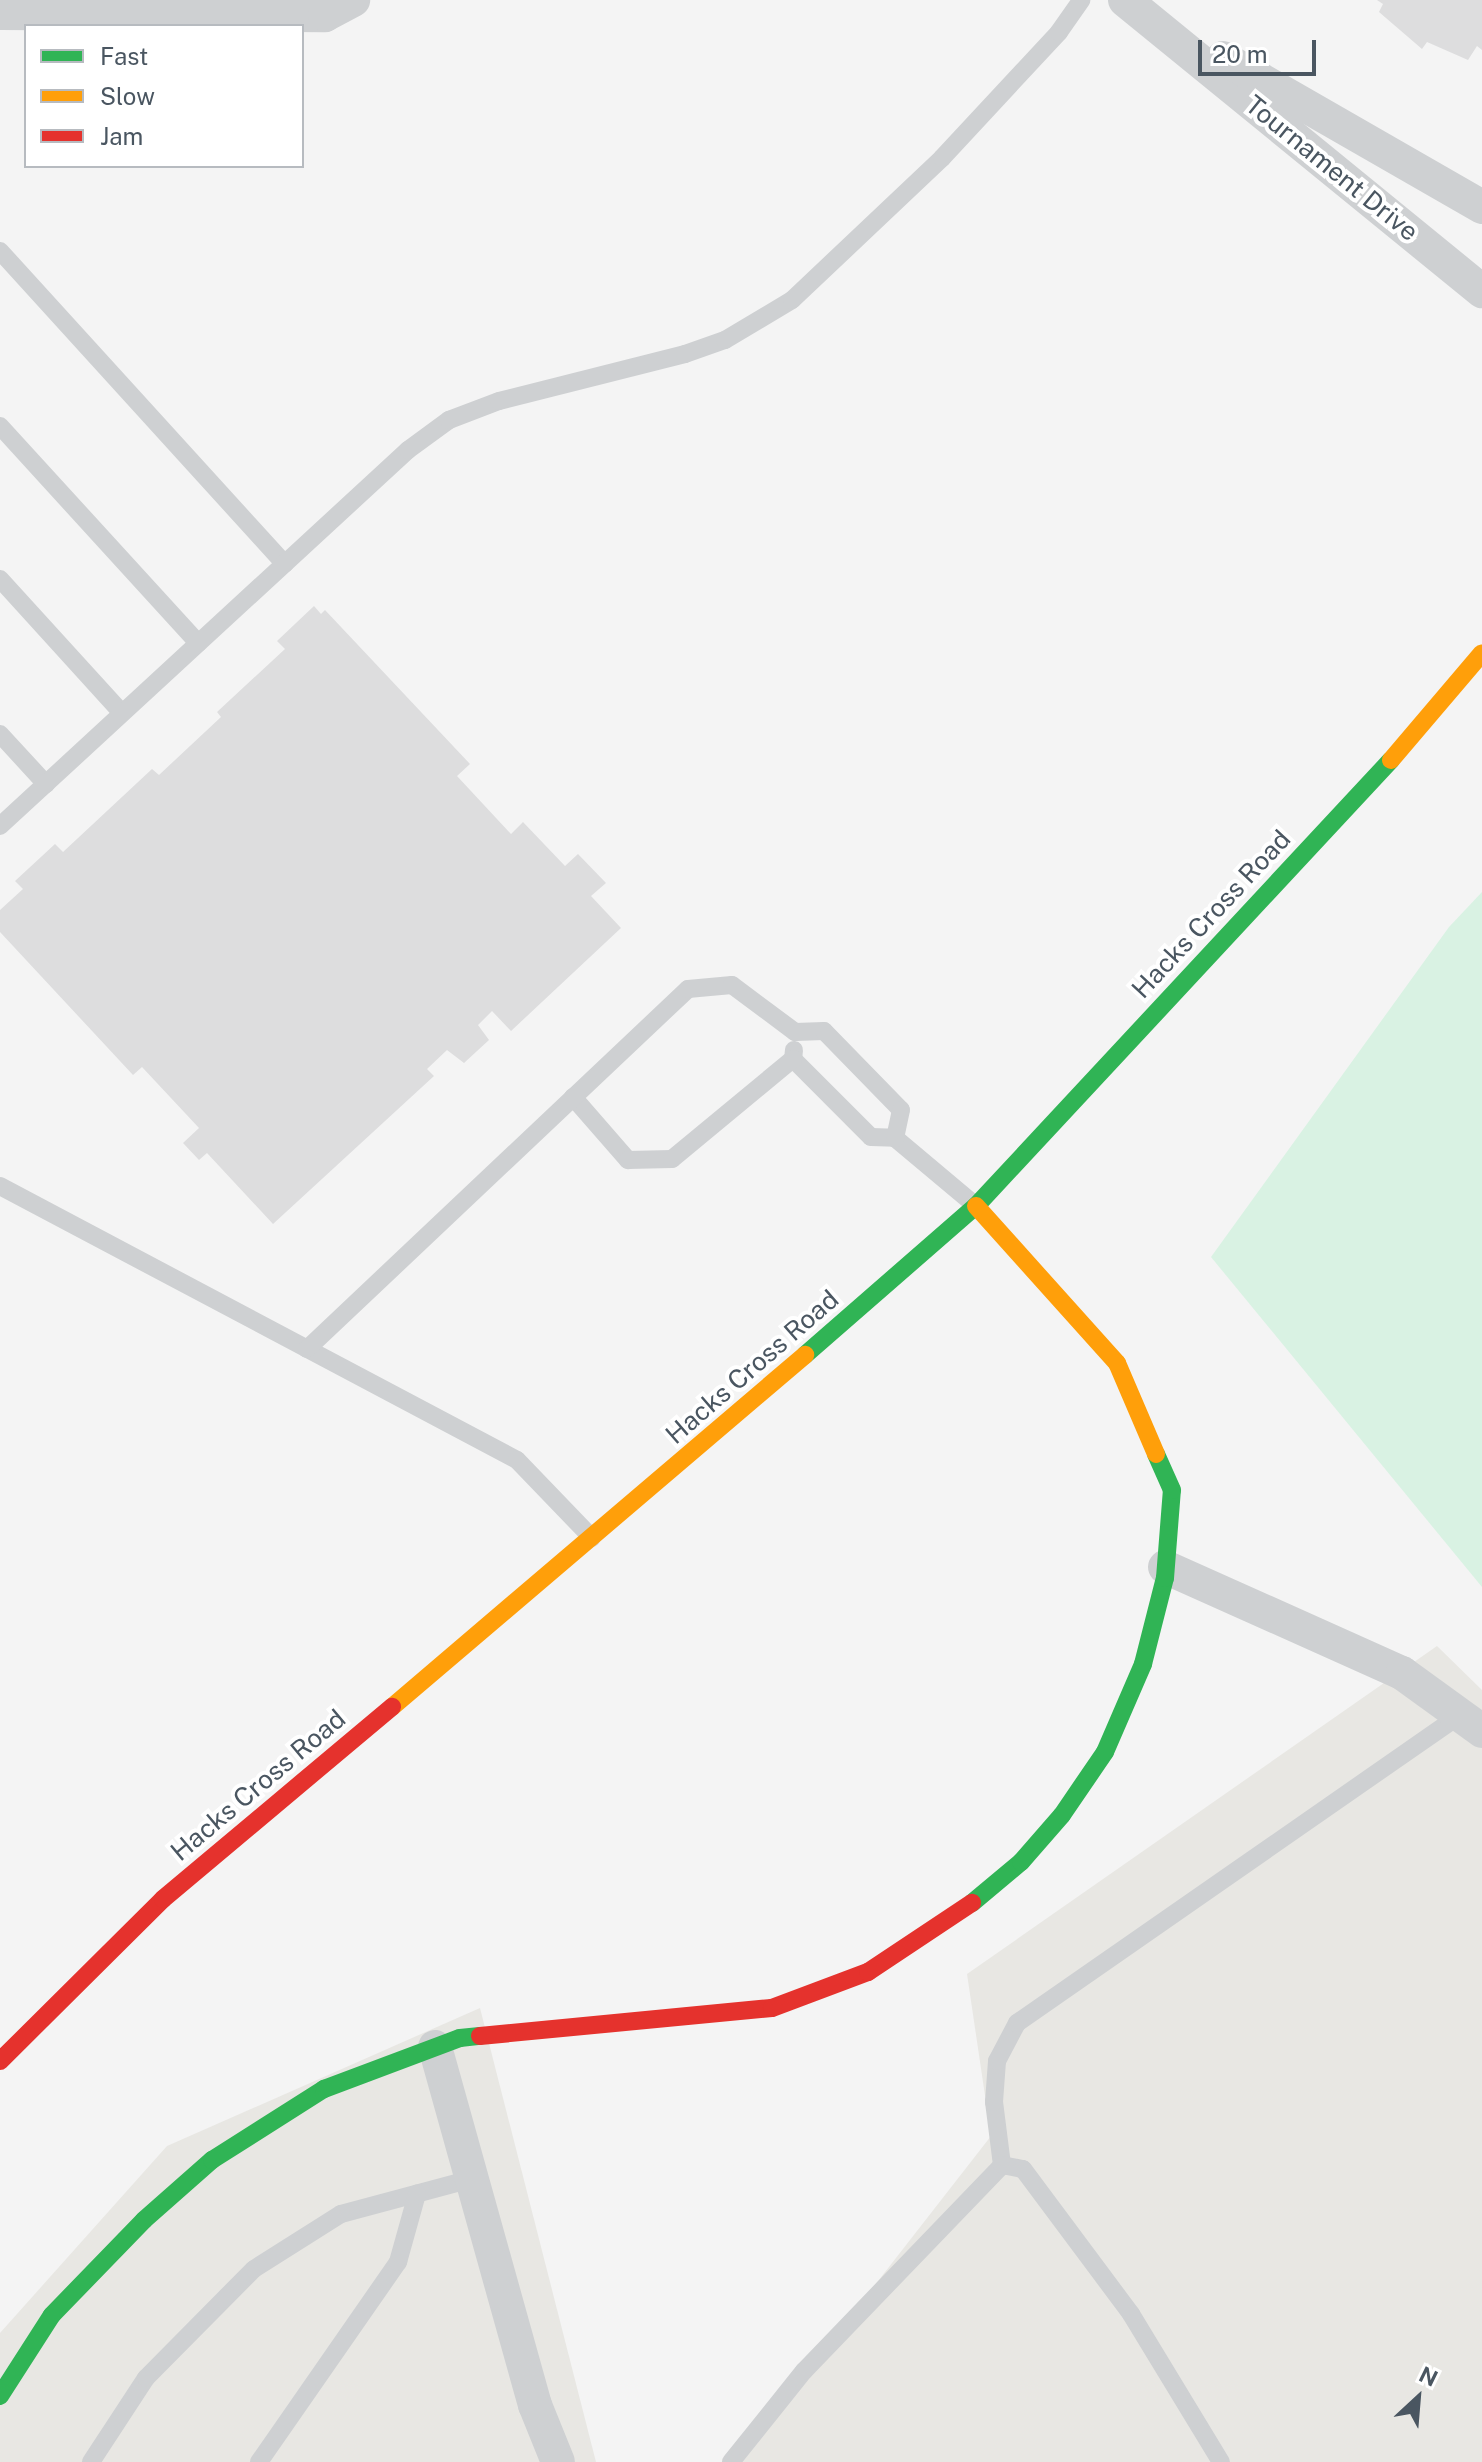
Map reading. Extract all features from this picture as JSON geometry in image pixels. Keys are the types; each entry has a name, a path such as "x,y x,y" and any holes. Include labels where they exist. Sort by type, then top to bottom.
{"main road":[{"name":"Hacks Cross Road","path":"0,2061 163,1899 592,1538 976,1206 1430,718 1482,653"},
{"path":"1430,718 1469,698"},
{"path":"0,2396 52,2315 144,2220 212,2160 324,2089 460,2038 772,2008 868,1972 953,1919 1021,1862 1062,1815 1105,1752 1143,1664 1165,1567 1172,1490 1117,1363 976,1206"}],"street":[{"path":"0,13 325,15 353,0"},
{"name":"Tournament Drive","path":"1135,7 1482,207"},
{"name":"Tournament Drive","path":"1135,7 1482,291"},
{"path":"1165,1567 1402,1673 1471,1723"},
{"path":"435,2047 535,2405 558,2462"}],"lane":[{"path":"0,826 408,450 449,420 499,401 685,354 765,319 815,281 942,158 1059,32 1081,0"},
{"path":"0,251 285,564"},
{"path":"0,426 198,643"},
{"path":"0,579 122,713"},
{"path":"0,734 46,784"},
{"path":"307,1349 688,989 732,985 795,1032 824,1031 901,1110 895,1138"},
{"path":"573,1097 628,1160 672,1159 793,1059 795,1032"},
{"path":"793,1059 871,1137 895,1138 976,1206"},
{"path":"0,1186 517,1460 592,1538"},
{"path":"1002,2165 994,2102 997,2061 1017,2023 1471,1723"},
{"path":"731,2462 804,2371 1002,2165"},
{"path":"1002,2165 1023,2169 1123,2303 1221,2462"},
{"path":"91,2462 146,2378 254,2269 341,2214 472,2179"},
{"path":"259,2462 398,2262 417,2194"}],"shaded area":[{"path":"1437,1646 1482,1690 1482,2462 737,2462 991,2136 967,1974"},
{"path":"480,2008 596,2462 0,2462 0,2333 167,2146"}],"green space":[{"path":"1482,892 1482,1587 1211,1257 1449,927"}],"building":[{"path":"1377,0 1482,0 1482,50 1477,46 1468,60 1427,42 1422,49 1379,12 1383,4"},
{"path":"314,606 321,614 325,610 470,764 457,776 511,834 523,822 565,866 578,854 606,883 591,896 621,928 511,1031 492,1011 478,1025 489,1040 464,1063 447,1050 427,1069 434,1076 273,1224 207,1153 199,1160 183,1143 199,1128 142,1067 133,1075 0,932 0,910 23,889 15,881 55,844 63,852 152,769 159,775 221,717 217,712 285,649 277,641"}],"traffic: fast":[{"path":"805,1355 976,1206 1391,760"},
{"path":"972,1903 1021,1862 1062,1815 1105,1752 1143,1664 1165,1578 1172,1490 1156,1454"},
{"path":"0,2396 52,2315 144,2220 212,2160 324,2089 460,2038 480,2036"}],"traffic: slow":[{"path":"1391,760 1482,653"},
{"path":"976,1206 1117,1363 1156,1454"},
{"path":"392,1707 805,1355"}],"traffic: jam":[{"path":"0,2061 163,1899 392,1707"},
{"path":"480,2036 772,2008 868,1972 972,1903"}]}
